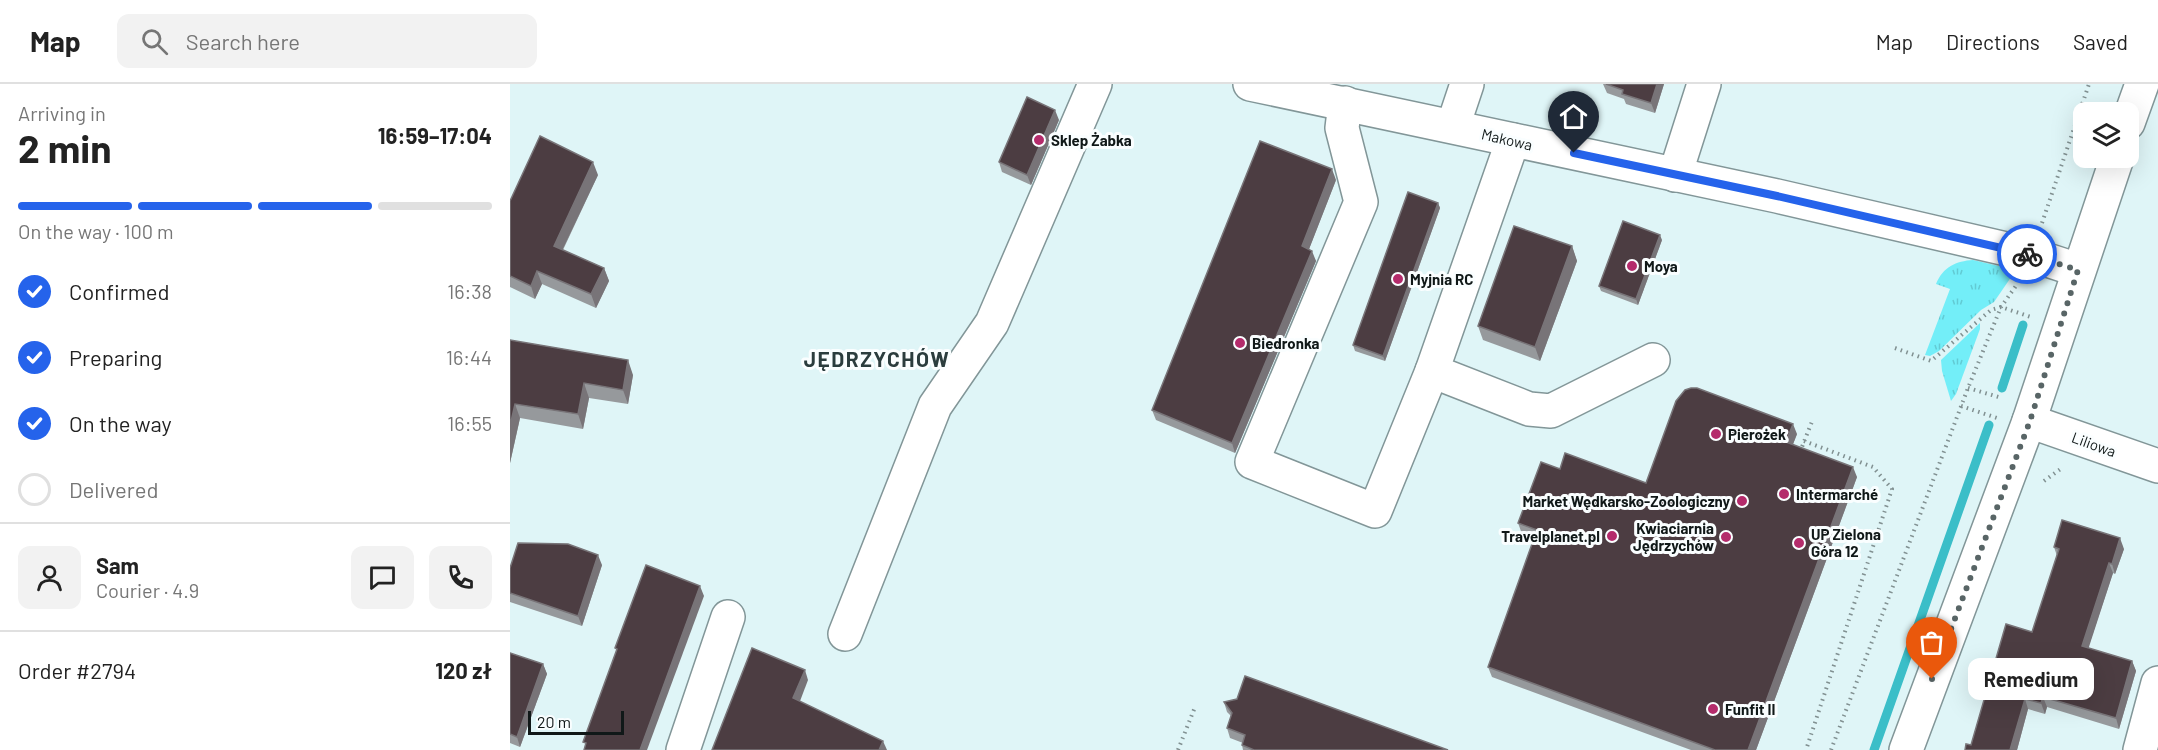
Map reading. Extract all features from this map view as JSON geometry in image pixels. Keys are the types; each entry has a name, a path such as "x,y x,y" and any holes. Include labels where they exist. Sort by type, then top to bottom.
{"street":[{"path":"845,634 935,406 992,323 1095,84"},
{"name":"Makowa","path":"1250,84 1777,196 2032,255 2078,270"},
{"path":"1453,126 1467,84"},
{"path":"1675,175 1704,84"},
{"path":"2136,102 2142,84"},
{"path":"1345,103 1342,128 1361,202 1252,462 1375,511 1432,371 1513,140"},
{"path":"1906,750 2030,421 2114,168"},
{"path":"1432,371 1529,409 1551,411 1653,360"},
{"name":"Liliowa","path":"2030,421 2158,466"},
{"path":"683,750 728,617"},
{"path":"2140,750 2158,683"}],"path":[{"path":"2038,233 2090,84"},
{"path":"1831,750 1961,406 2001,308 2024,274"},
{"path":"1894,348 1931,361 1991,310 2001,308 2039,320"},
{"path":"1798,457 1813,418"},
{"path":"1804,441 1873,467 1892,489 1806,750"},
{"path":"1178,750 1195,707"}],"green space":[{"path":"1973,260 2016,270 1994,302 1981,310 1939,351 1930,356 1925,355 1950,289 1936,284 1939,278 1951,266"},
{"path":"1980,323 1980,329 1956,394 1951,401 1941,360"}],"building":[{"path":"1606,84 1657,84 1651,103 1622,94 1623,90"},
{"path":"1027,97 1055,110 1027,175 999,162"},
{"path":"540,136 593,162 554,246 604,268 591,294 537,271 531,286 510,276 510,201"},
{"name":"Biedronka","path":"1260,141 1332,169 1302,246 1312,251 1232,443 1152,410"},
{"name":"Myjnia RC","path":"1408,192 1438,203 1383,356 1353,345"},
{"name":"Moya","path":"1623,221 1660,235 1636,299 1599,286"},
{"path":"1514,226 1572,246 1535,347 1478,326"},
{"path":"510,340 628,360 623,390 584,383 578,414 515,404 510,426"},
{"path":"1697,388 1793,424 1786,442 1853,467 1748,750 1715,750 1488,667 1537,530 1518,523 1541,462 1560,469 1565,453 1646,483 1676,401 1685,390"},
{"path":"2062,520 2120,538 2112,564 2109,563 2082,646 2132,661 2116,718 2043,697 2041,703 2025,699 2010,750 1965,750 1966,744 1971,745 2006,624 2032,632 2059,549 2054,547"},
{"path":"518,543 568,544 598,555 578,616 510,593 510,568"},
{"path":"646,565 700,586 640,750 584,750 586,743 583,742"},
{"path":"752,648 805,670 793,698 883,741 879,750 712,750"},
{"path":"510,653 543,664 517,737 510,734"},
{"path":"1245,676 1448,750 1254,750 1242,745 1245,735 1227,728 1232,713 1224,702 1237,699"}],"waterway":[{"path":"2002,388 2023,325"},
{"path":"1874,750 1989,425"}],"way so far":[{"path":"1932,679 2030,421 2078,270 2027,254"}],"place":[{"name":"Sklep Żabka","path":"1039,140"},
{"name":"Moya","path":"1632,266"},
{"name":"Myjnia RC","path":"1398,279"},
{"name":"Biedronka","path":"1240,343"},
{"name":"Pierożek","path":"1716,434"},
{"name":"Intermarché","path":"1784,494"},
{"name":"Market Wędkarsko-Zoologiczny","path":"1742,501"},
{"name":"Travelplanet.pl","path":"1612,536"},
{"name":"Kwiaciarnia Jędrzychów","path":"1726,537"},
{"name":"UP Zielona Góra 12","path":"1799,543"},
{"name":"Remedium","path":"1932,679"},
{"name":"Funfit II","path":"1713,709"}],"district":[{"name":"JĘDRZYCHÓW","path":"877,358"}],"route":[{"path":"1574,153 1777,196 2027,254"}]}
